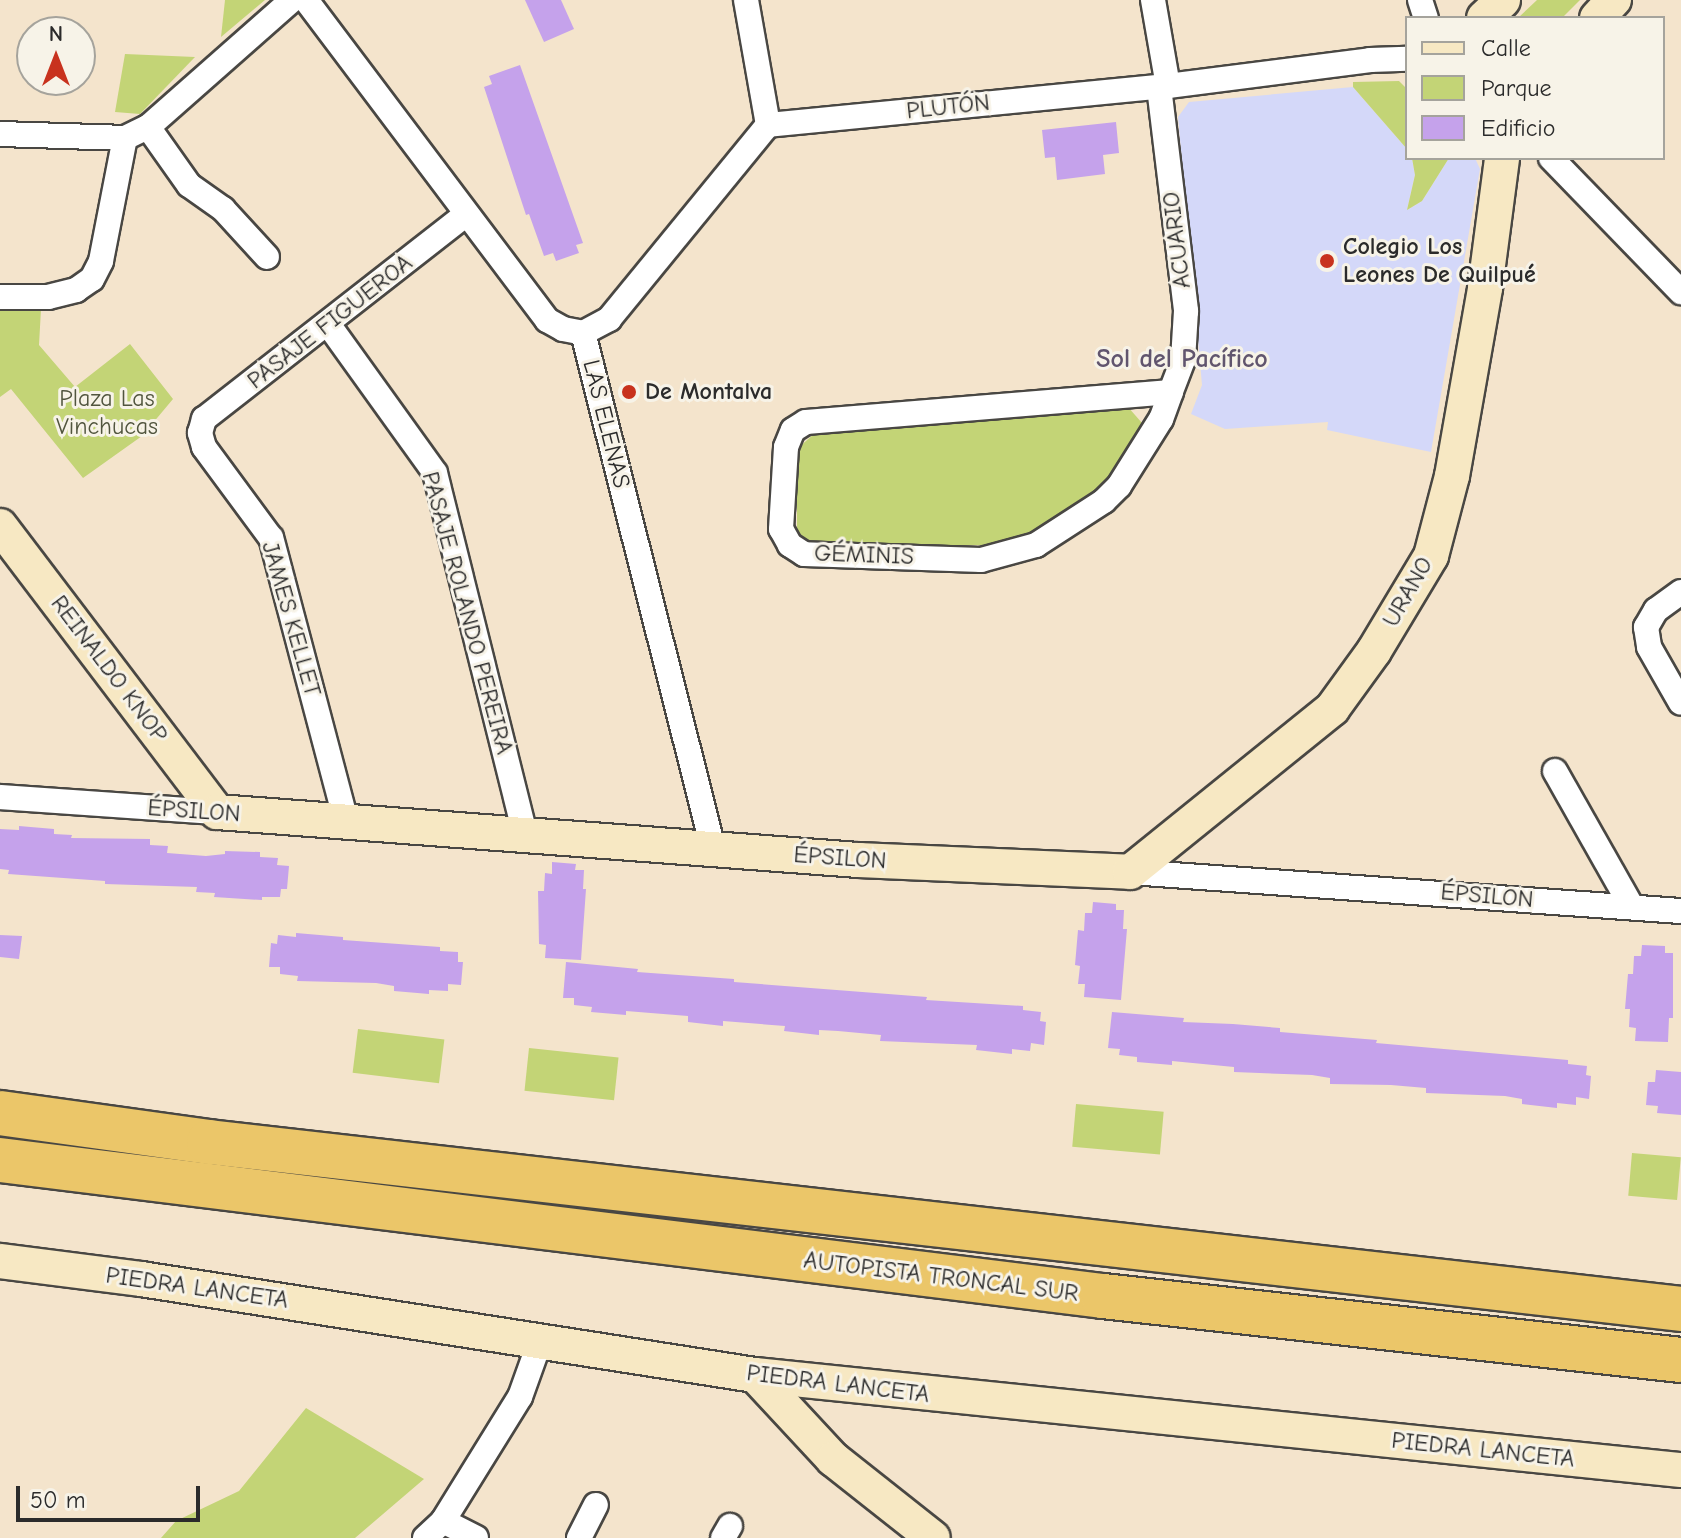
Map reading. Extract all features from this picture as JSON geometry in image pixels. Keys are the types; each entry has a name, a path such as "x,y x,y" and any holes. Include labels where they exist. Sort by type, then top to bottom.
{"highway":[{"name":"AUTOPISTA TRONCAL SUR","path":"0,1098 209,1142"},
{"name":"AUTOPISTA TRONCAL SUR","path":"0,1113 209,1142 1681,1309"},
{"name":"AUTOPISTA TRONCAL SUR","path":"0,1160 1103,1296 1681,1360"},
{"name":"AUTOPISTA TRONCAL SUR","path":"0,1167 201,1187"},
{"path":"1339,1270 1681,1283"}],"street":[{"path":"0,134 125,138 148,127 292,0"},
{"name":"LAS ELENAS","path":"306,0 547,320 563,329 583,333 713,848"},
{"path":"583,333 609,319 768,125 746,0"},
{"name":"ACUARIO","path":"1153,0 1186,311 1183,360 1171,392"},
{"path":"1486,16 1503,0"},
{"path":"1599,16 1614,0"},
{"name":"PLUTÓN","path":"768,125 1163,86 1370,60 1405,59"},
{"path":"148,127 189,185 223,209 267,257"},
{"path":"0,297 48,297 76,290 92,279 101,261 125,138"},
{"name":"URANO","path":"1130,872 1332,709 1374,651 1431,556 1452,476 1480,320 1502,160"},
{"path":"1553,160 1681,292"},
{"name":"PASAJE FIGUEROA","path":"200,433 204,419 466,214"},
{"name":"PASAJE ROLANDO PEREIRA","path":"328,324 435,473 525,834"},
{"name":"GÉMINIS","path":"1171,392 1148,445 1119,486 1104,501 1053,535 1018,552 981,560 804,554 790,545 781,529 786,447 793,430 806,422 1171,392"},
{"name":"JAMES KELLET","path":"200,433 204,447 271,538 346,821"},
{"name":"REINALDO KNOP","path":"0,526 217,812"},
{"path":"1681,592 1656,610 1646,627 1649,647 1681,703"},
{"path":"1555,771 1632,907"},
{"name":"ÉPSILON","path":"0,797 858,860 1130,872 1681,911"},
{"name":"PIEDRA LANCETA","path":"0,1261 755,1375 1681,1470"},
{"path":"425,1538 443,1521 520,1397 540,1341"},
{"path":"755,1375 833,1459 933,1538"},
{"path":"579,1538 596,1505"},
{"path":"443,1521 476,1538"}],"shaded area":[{"name":"Colegio Los Leones De Quilpué","path":"1353,87 1405,147 1405,160 1412,160 1415,175 1407,210 1422,201 1448,160 1476,160 1480,169 1431,452 1327,430 1328,422 1225,429 1191,414 1202,385 1178,117 1189,102"}],"green space":[{"path":"225,0 265,0 221,37"},
{"path":"1537,0 1580,0 1564,16 1520,16"},
{"path":"125,54 195,57 140,114 115,112"},
{"path":"1399,81 1405,87 1405,147 1353,87 1353,82"},
{"path":"1412,160 1448,160 1422,201 1407,210 1415,175"},
{"name":"Plaza Las Vinchucas","path":"0,307 41,309 39,345 75,387 130,344 173,399 142,436 83,478 11,389 0,397"},
{"path":"1128,407 1142,423 1113,479 1061,520 1005,545 811,546 797,532 797,449 815,433"},
{"path":"358,1029 444,1040 439,1083 353,1073"},
{"path":"529,1048 619,1057 614,1100 525,1091"},
{"path":"1076,1104 1164,1112 1160,1155 1072,1147"},
{"path":"1632,1153 1681,1157 1677,1200 1628,1196"},
{"path":"306,1408 424,1479 355,1538 161,1538 176,1521 239,1491"}],"building":[{"path":"525,0 561,0 574,29 544,42"},
{"path":"520,65 583,243 576,245 579,253 556,261 553,253 544,256 529,214 526,215 484,87 492,84 489,76"},
{"path":"1116,122 1119,153 1103,155 1105,174 1057,180 1055,157 1045,158 1042,130"},
{"path":"19,826 54,829 54,834 72,835 71,838 150,839 150,845 168,846 167,853 206,856 225,854 225,851 260,852 260,857 278,858 277,865 289,866 287,889 281,889 280,897 262,897 262,900 214,897 215,893 196,892 197,887 105,884 105,881 8,874 9,870 0,869 0,829 19,830"},
{"path":"552,862 576,864 575,870 584,870 583,889 586,889 581,960 545,958 546,945 539,944 538,891 544,891 545,873 552,874"},
{"path":"1093,902 1116,904 1116,910 1124,910 1123,929 1127,929 1121,1000 1084,997 1085,984 1078,984 1080,966 1075,965 1078,930 1084,931 1085,913 1092,913"},
{"path":"296,933 343,937 343,940 440,947 440,951 458,952 458,962 463,962 461,985 448,984 448,991 429,990 429,994 394,991 394,986 376,983 297,981 298,976 280,974 280,967 269,967 271,943 277,944 278,935 296,937"},
{"path":"0,935 22,936 19,959 0,957"},
{"path":"1642,945 1665,946 1665,953 1673,953 1673,1018 1669,1018 1668,1042 1635,1041 1636,1028 1629,1027 1630,1009 1625,1009 1628,974 1633,974 1634,956 1641,956"},
{"path":"566,962 638,969 637,972 734,979 734,982 1023,1006 1023,1010 1041,1012 1040,1021 1046,1022 1044,1045 1031,1043 1030,1051 1012,1049 1012,1054 976,1050 977,1045 880,1041 881,1035 819,1030 819,1035 784,1031 785,1026 723,1021 723,1026 688,1022 688,1016 626,1011 626,1015 591,1012 592,1007 574,1005 574,998 563,998"},
{"path":"1112,1012 1184,1018 1183,1022 1280,1028 1280,1032 1377,1040 1376,1043 1568,1060 1568,1064 1587,1066 1586,1075 1591,1076 1589,1099 1576,1097 1576,1105 1557,1103 1557,1108 1522,1104 1522,1099 1505,1096 1426,1093 1426,1088 1330,1084 1330,1078 1312,1075 1234,1072 1234,1067 1172,1061 1172,1065 1137,1062 1137,1057 1119,1055 1120,1049 1108,1048"},
{"path":"1656,1070 1681,1072 1681,1115 1657,1113 1658,1106 1646,1105 1648,1082 1655,1082"}],"place":[{"name":"Colegio Los Leones De Quilpué","path":"1327,261"},
{"name":"De Montalva","path":"629,392"}],"district":[{"name":"Sol del Pacífico","path":"1182,360"}]}
